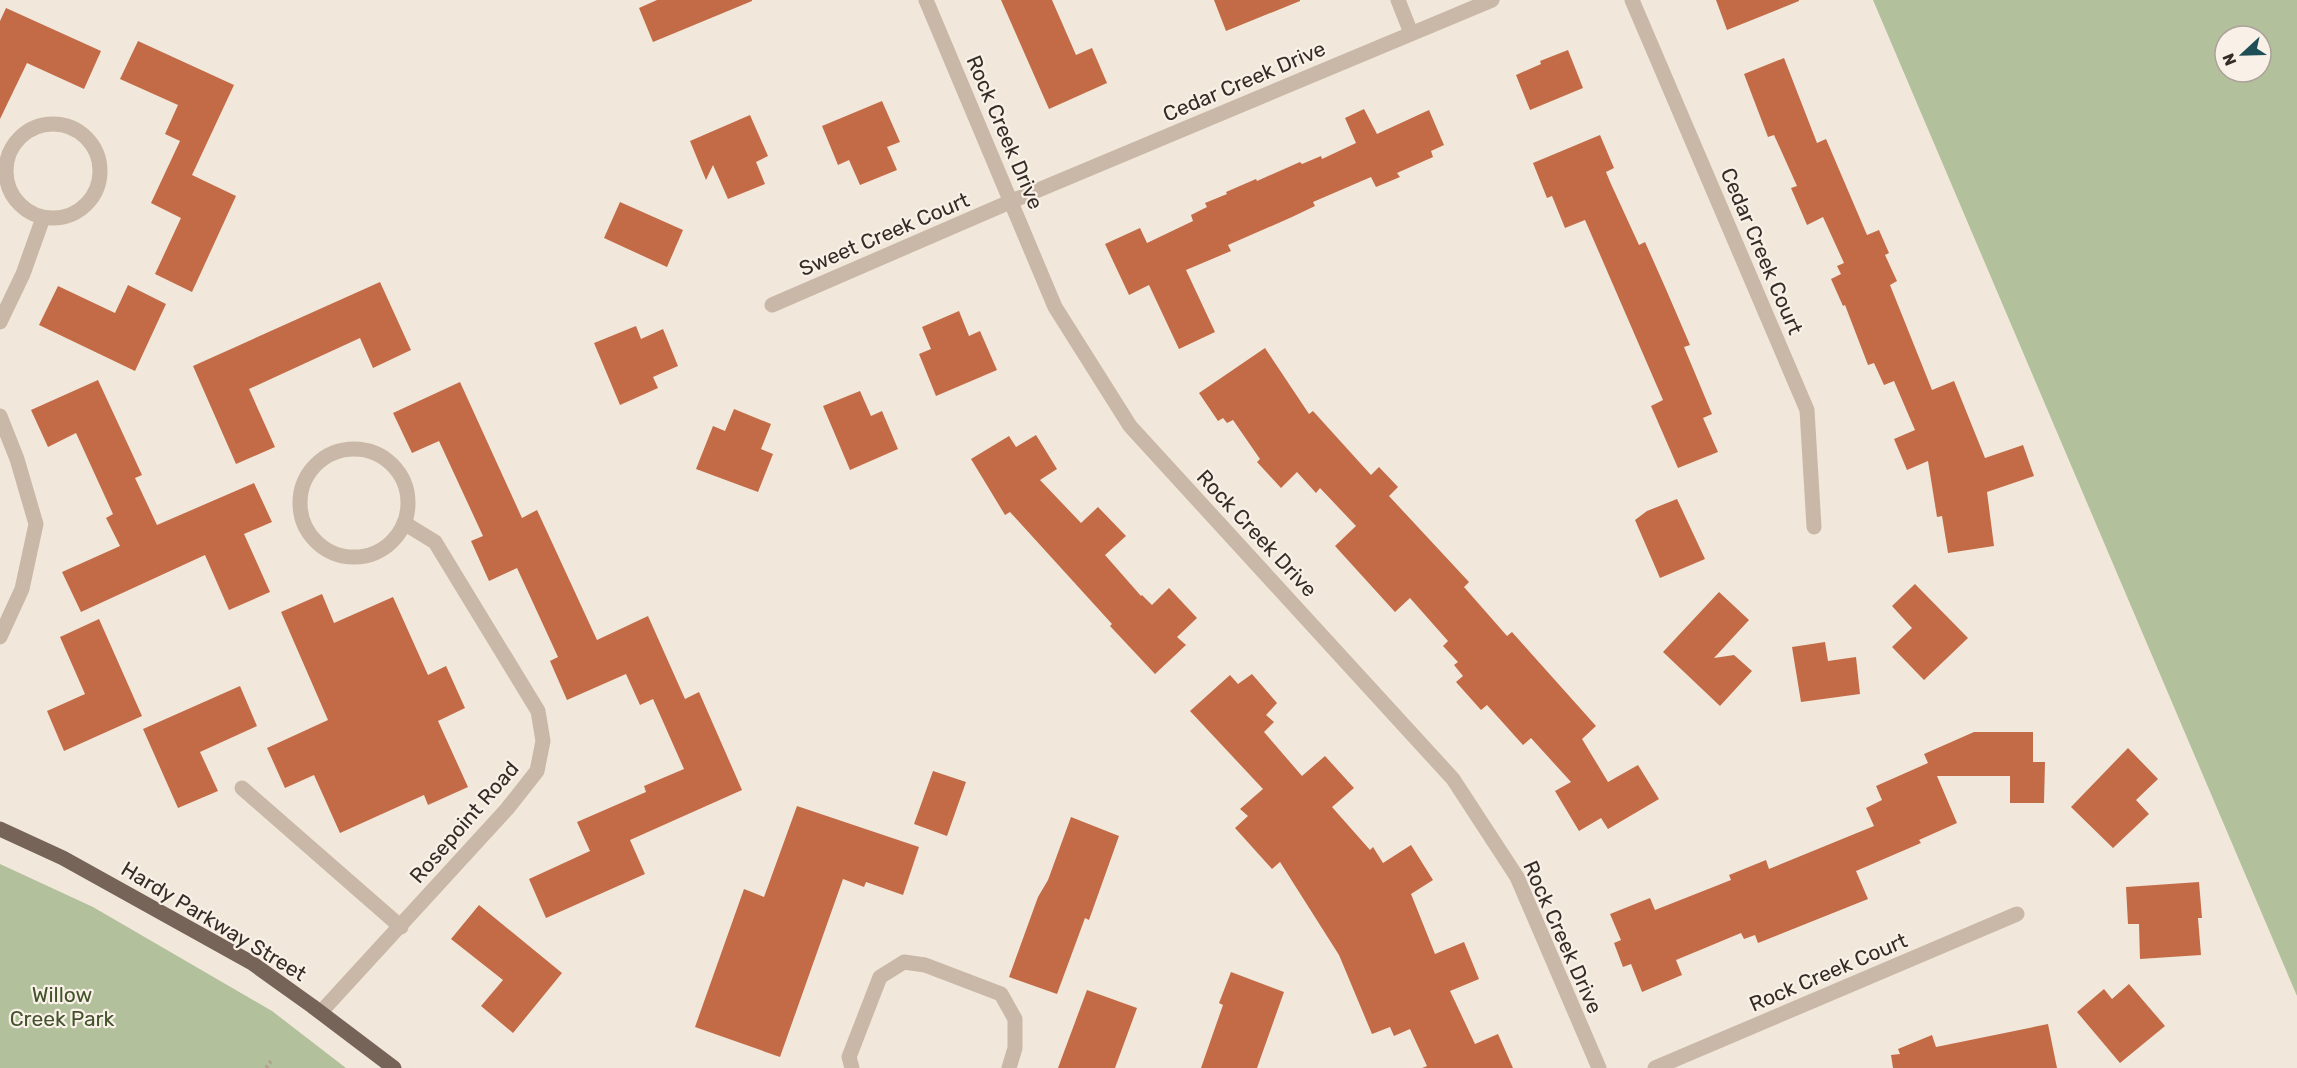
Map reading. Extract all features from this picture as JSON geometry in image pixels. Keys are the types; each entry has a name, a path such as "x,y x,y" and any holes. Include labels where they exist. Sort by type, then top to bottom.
{"main road":[{"name":"Hardy Parkway Street","path":"0,829 63,858 252,963 394,1068"}],"street":[{"name":"Rock Creek Drive","path":"926,0 1055,307 1130,426 1453,779 1517,877 1599,1068"},
{"path":"1398,0 1411,33"},
{"name":"Cedar Creek Drive","path":"1012,201 1492,0"},
{"name":"Cedar Creek Court","path":"1632,0 1807,410 1814,527"},
{"path":"56,123 72,127 85,135 100,162 100,178 95,193 80,210 59,218 43,218 28,212 16,201 8,188 5,172 14,142 26,131 40,125 56,123"},
{"name":"Sweet Creek Court","path":"772,305 1012,201"},
{"path":"0,322 23,274 43,218"},
{"path":"0,416 17,459 36,524 22,589 0,637"},
{"path":"352,449 369,451 385,459 398,471 406,488 408,506 404,523 395,538 381,550 364,557 346,557 330,552 315,541 305,527 299,509 300,492 307,475 318,461 334,452 352,449"},
{"name":"Rosepoint Road","path":"321,1012 507,809 537,771 543,741 538,711 435,542 404,523"},
{"path":"242,788 401,927"},
{"name":"Rock Creek Court","path":"1655,1068 2017,914"},
{"path":"852,1068 849,1057 880,976 904,962 925,965 1000,994 1015,1018 1015,1048 1009,1068"}],"path":[{"path":"266,1068 271,1061"}],"green space":[{"path":"1873,0 2297,0 2297,996"},
{"name":"Willow Creek Park","path":"0,864 93,907 272,1011 346,1068 0,1068"}],"building":[{"path":"657,0 752,1 653,42 639,8"},
{"path":"1001,0 1052,0 1076,55 1092,48 1107,83 1049,109"},
{"path":"1214,0 1300,0 1300,1 1226,31"},
{"path":"1716,0 1799,0 1799,1 1727,30"},
{"path":"6,8 101,51 84,89 27,63 0,119 0,21"},
{"path":"138,41 234,85 192,175 236,196 192,292 155,274 181,218 151,203 180,141 165,134 178,105 120,79"},
{"path":"1568,50 1583,88 1530,110 1516,75 1541,64 1540,61"},
{"path":"1784,58 1817,143 1826,139 1867,235 1879,230 1889,253 1885,255 1897,281 1890,285 1932,390 1954,381 1985,458 2023,445 2034,476 1987,492 1994,546 1948,553 1942,516 1937,517 1928,461 1907,470 1894,439 1915,430 1894,381 1884,385 1874,363 1868,365 1845,305 1843,306 1831,279 1841,274 1837,266 1844,263 1823,217 1807,225 1791,188 1797,186 1774,135 1768,137 1744,74"},
{"path":"882,101 900,142 887,147 897,170 860,185 849,160 838,165 822,126"},
{"path":"1364,109 1377,134 1429,110 1444,145 1431,151 1433,157 1397,173 1400,177 1376,187 1371,177 1313,202 1315,206 1228,245 1231,251 1186,270 1215,332 1179,349 1149,285 1129,295 1105,244 1140,228 1147,243 1193,221 1191,215 1207,207 1205,203 1227,194 1226,192 1300,162 1302,164 1321,156 1322,159 1356,143 1345,118"},
{"path":"750,115 768,156 756,162 765,184 728,199 713,165 706,180 690,141"},
{"path":"1600,135 1614,168 1606,172 1639,245 1645,242 1665,287 1690,345 1684,347 1712,414 1703,418 1718,452 1678,468 1651,406 1663,400 1585,220 1565,228 1552,196 1547,198 1533,163"},
{"path":"620,202 683,230 667,267 604,238"},
{"path":"380,282 411,350 373,368 360,338 249,389 275,447 236,464 193,366"},
{"path":"128,285 166,304 135,371 39,325 58,286 115,313"},
{"path":"959,311 969,336 980,331 997,370 936,396 919,354 931,349 922,327"},
{"path":"636,326 641,339 663,329 678,366 653,377 658,388 620,405 594,343"},
{"path":"1265,348 1309,414 1313,411 1371,475 1379,467 1398,487 1389,496 1469,582 1464,587 1507,636 1512,632 1596,726 1582,739 1608,782 1638,765 1659,799 1608,829 1601,818 1579,831 1555,791 1571,782 1531,738 1523,745 1487,705 1481,710 1456,682 1463,676 1454,665 1458,662 1443,646 1448,641 1410,598 1395,612 1335,546 1356,526 1320,488 1316,493 1297,472 1281,488 1257,462 1260,459 1233,420 1227,423 1223,418 1218,421 1199,393"},
{"path":"98,380 142,475 135,478 157,525 254,483 272,522 244,534 270,592 229,610 205,555 81,612 62,572 120,546 106,518 113,514 76,433 48,447 31,410"},
{"path":"460,382 522,518 537,510 597,640 648,616 685,699 699,692 742,790 630,840 645,874 546,918 529,879 590,851 577,822 646,792 644,786 684,769 653,699 640,705 626,674 567,700 550,661 558,657 517,568 489,581 471,541 483,536 439,441 412,453 393,413"},
{"path":"860,391 871,416 882,411 898,449 850,470 823,406"},
{"path":"734,409 771,424 761,449 773,454 758,492 696,469 713,426 725,431"},
{"path":"1036,435 1057,469 1040,480 1081,523 1098,507 1126,536 1105,555 1141,596 1152,605 1169,588 1197,618 1177,637 1186,645 1155,674 1010,512 1005,515 971,459 1009,436 1016,447"},
{"path":"1677,499 1705,559 1660,578 1635,520 1647,511"},
{"path":"1915,584 1968,638 1924,680 1892,647 1912,628 1892,606"},
{"path":"1719,592 1749,620 1714,658 1734,655 1752,671 1720,706 1663,652"},
{"path":"322,594 334,623 393,597 428,675 446,666 465,708 438,721 468,787 428,805 424,795 340,833 314,775 285,788 267,748 328,720 281,612"},
{"path":"99,619 142,716 64,751 47,711 85,694 60,637"},
{"path":"1825,642 1828,661 1856,657 1860,694 1801,702 1792,647"},
{"path":"1252,674 1277,703 1266,715 1274,722 1264,732 1302,776 1325,756 1354,788 1332,807 1370,850 1373,847 1383,863 1411,845 1433,880 1411,894 1435,954 1464,942 1479,979 1450,991 1475,1044 1498,1034 1513,1068 1422,1068 1427,1066 1410,1029 1394,1036 1390,1027 1372,1034 1339,955 1280,862 1272,869 1235,828 1248,816 1240,809 1263,789 1190,711 1230,675 1238,684"},
{"path":"240,686 257,726 200,752 218,791 178,808 143,729"},
{"path":"1974,732 2033,732 2033,762 2045,762 2044,803 2010,803 2010,776 1937,776 1957,823 1919,840 1921,843 1856,871 1868,899 1758,943 1755,935 1744,939 1741,933 1676,960 1682,975 1642,992 1631,964 1623,967 1614,943 1621,940 1610,914 1650,898 1655,910 1731,880 1729,875 1766,860 1769,869 1874,826 1866,808 1882,800 1876,786 1928,763 1924,754"},
{"path":"2128,748 2158,779 2136,800 2149,814 2113,848 2071,807"},
{"path":"933,771 966,782 947,836 914,824"},
{"path":"797,806 919,847 903,895 866,882 864,887 843,879 780,1057 695,1027 744,889 764,897"},
{"path":"1071,817 1119,836 1089,920 1085,918 1057,994 1009,977 1038,897 1048,880"},
{"path":"2199,882 2202,918 2198,918 2201,955 2140,959 2139,924 2128,924 2126,887"},
{"path":"479,905 562,973 513,1033 481,1006 503,980 451,939"},
{"path":"1231,972 1284,992 1257,1068 1201,1068 1223,1005 1219,1003"},
{"path":"2129,984 2165,1026 2120,1063 2077,1012 2104,989 2112,999"},
{"path":"1087,990 1137,1008 1115,1068 1058,1068"},
{"path":"2048,1024 2057,1068 1893,1068 1891,1055 1900,1054 1898,1049 1932,1035 1936,1047"}]}
